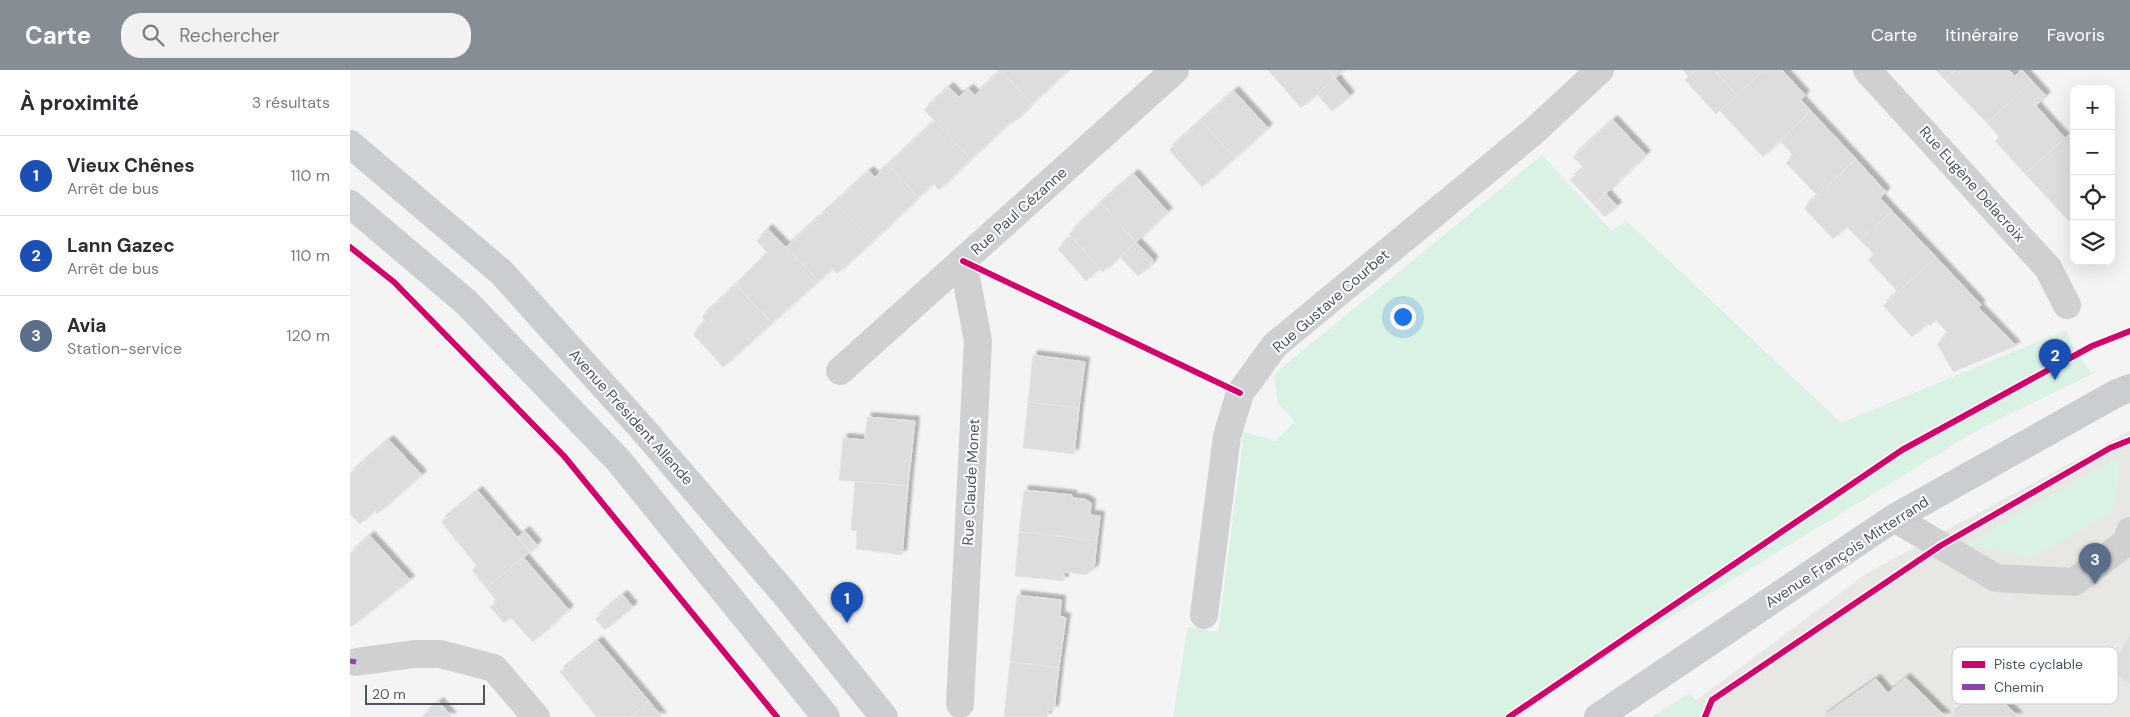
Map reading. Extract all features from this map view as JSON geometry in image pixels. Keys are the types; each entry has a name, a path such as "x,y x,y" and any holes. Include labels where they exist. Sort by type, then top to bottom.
{"main road":[{"name":"Avenue Président Allende","path":"350,144 501,272 640,426 766,571 884,717"},
{"path":"350,204 466,302 619,461 826,717"},
{"name":"Avenue François Mitterrand","path":"1598,717 1894,518 2117,393 2130,388"}],"street":[{"name":"Rue Paul Cézanne","path":"840,371 1175,70"},
{"name":"Rue Gustave Courbet","path":"1204,615 1227,436 1240,393 1275,345 1533,132 1600,70"},
{"name":"Rue Eugène Delacroix","path":"1867,70 2048,268 2068,305"},
{"name":"Rue Claude Monet","path":"960,704 978,341 963,261"},
{"path":"1894,518 1996,578 2074,582 2127,542 2130,531"},
{"path":"356,662 414,654 440,654 494,668 536,717"}],"shaded area":[{"path":"2130,431 2130,717 1674,717 1867,573"}],"green space":[{"path":"1542,155 1612,231 1627,221 1841,423 2066,330 2073,345 2092,374 1983,427 1586,669 1519,717 1173,717 1188,627 1218,632 1244,432 1275,441 1295,422 1278,404 1274,374"},
{"path":"2121,454 2113,512 2033,558 1966,544"},
{"path":"1689,693 1712,717 1651,717"}],"building":[{"path":"1001,70 1068,70 1032,104"},
{"path":"1268,70 1328,70 1335,78 1301,108"},
{"path":"1328,70 1345,70 1335,78"},
{"path":"1683,70 1696,70 1689,77"},
{"path":"1696,70 1714,70 1737,95 1716,114 1685,80"},
{"path":"1714,70 1764,70 1737,95"},
{"path":"1764,70 1782,70 1805,95 1801,100 1811,111 1763,157 1720,111"},
{"path":"1936,70 1956,70 1945,80"},
{"path":"1956,70 2009,70 2015,76 2022,70 2032,81 1987,123 1945,80"},
{"path":"1000,71 1032,104 971,159 924,110 949,87 959,97 969,89 975,95"},
{"path":"1335,78 1350,96 1332,111 1317,94"},
{"path":"2032,81 2046,96 2036,106 2065,138 2025,174 1995,141 1999,137 1987,123"},
{"path":"1234,91 1268,128 1235,158 1201,121"},
{"path":"1811,111 1856,159 1817,195 1786,163 1793,155 1780,141"},
{"path":"1613,120 1646,155 1594,205 1570,180 1584,168 1573,157"},
{"path":"935,121 971,159 939,190 933,184 919,197 888,165"},
{"path":"1201,121 1235,158 1202,187 1169,150"},
{"path":"2070,134 2070,220 2069,221 2025,174"},
{"path":"1856,159 1886,192 1880,198 1892,211 1860,240 1847,227 1833,239 1804,208"},
{"path":"888,165 919,197 873,241 835,203 869,171 875,177"},
{"path":"1134,174 1168,212 1136,242 1101,203"},
{"path":"1605,193 1617,206 1605,217 1594,205"},
{"path":"835,203 873,241 837,274 832,269 819,281 786,247"},
{"path":"1101,203 1136,242 1103,272 1069,234"},
{"path":"1892,211 1936,257 1898,292 1868,260 1874,254 1860,240"},
{"path":"768,229 819,281 772,323 736,285 768,253 757,241"},
{"path":"1072,237 1100,269 1086,281 1058,249"},
{"path":"1136,242 1153,260 1151,265 1138,276 1120,257"},
{"path":"1936,257 1981,305 1978,307 2016,346 1953,372 1937,344 1948,333 1936,320 1912,337 1883,306"},
{"path":"736,285 772,323 723,367 693,334 706,321 702,317"},
{"path":"1033,355 1085,362 1079,408 1028,402"},
{"path":"1028,402 1079,408 1074,454 1023,448"},
{"path":"867,417 915,421 908,486 839,480 843,438 865,440"},
{"path":"389,440 422,475 377,514 375,511 360,524 350,514 350,474"},
{"path":"855,481 908,486 902,555 856,549 857,531 851,530"},
{"path":"1024,490 1072,495 1072,498 1084,499 1091,503 1090,515 1100,516 1097,540 1019,532"},
{"path":"478,491 530,552 486,588 472,570 477,566 441,522"},
{"path":"525,531 537,545 530,552 518,537"},
{"path":"1019,532 1097,540 1094,569 1086,575 1064,572 1064,581 1015,576"},
{"path":"370,536 410,580 353,626 350,626 350,554"},
{"path":"523,557 569,610 533,642 511,618 504,623 490,607 497,601 486,588"},
{"path":"623,595 633,607 605,630 595,619"},
{"path":"1017,595 1061,600 1060,616 1066,618 1059,667 1010,662"},
{"path":"2130,635 2130,684 2118,676 2118,657"},
{"path":"598,641 649,701 631,717 595,717 560,672"},
{"path":"1010,662 1059,667 1054,710 1048,710 1047,717 1004,717"},
{"path":"1906,678 1946,717 1822,717 1876,679 1888,693"},
{"path":"649,701 662,717 631,717"},
{"path":"439,702 452,717 422,717"},
{"path":"1965,704 2005,704 2018,717 1950,717"}],"marked path":[{"path":"350,661 356,662"}],"cycle path":[{"path":"350,247 394,282 564,456 777,717"},
{"path":"963,261 1240,393"},
{"path":"1509,717 1902,450 2092,346 2130,331"},
{"path":"1705,717 1712,700 1940,546 2110,448 2130,440"}],"place":[{"name":"Lann Gazec","path":"2055,380"},
{"name":"Avia","path":"2095,584"},
{"name":"Vieux Chênes","path":"847,623"}]}
